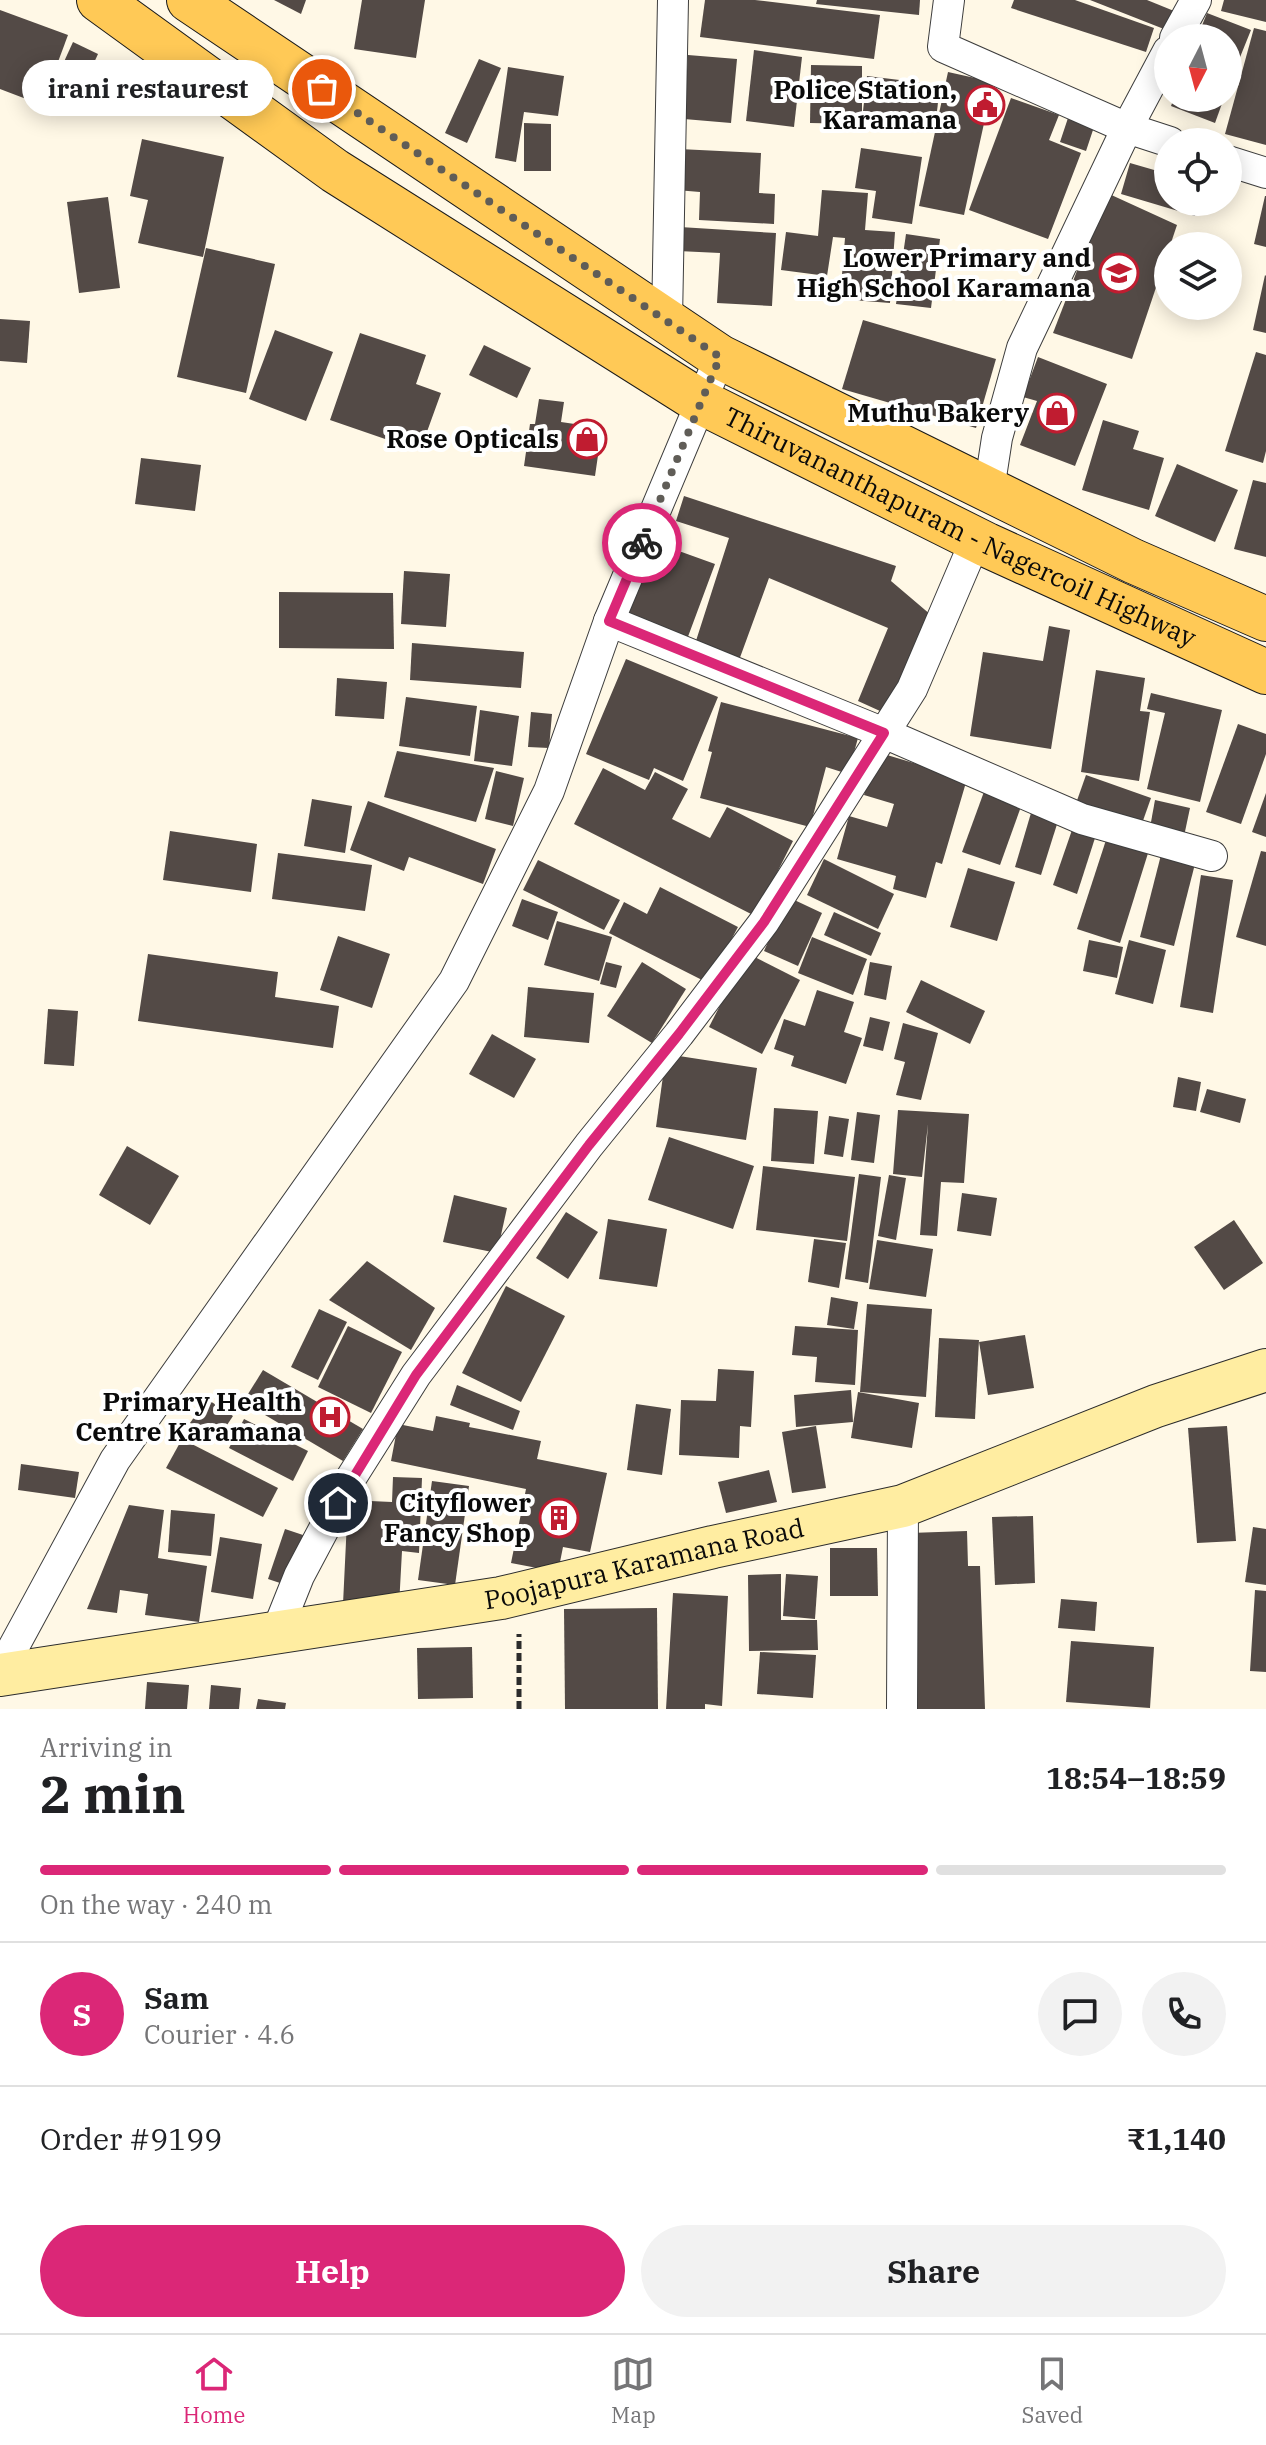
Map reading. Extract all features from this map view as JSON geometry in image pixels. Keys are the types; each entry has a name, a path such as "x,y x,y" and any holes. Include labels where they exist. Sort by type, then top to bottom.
{"main road":[{"name":"Thiruvananthapuram - Nagercoil Highway","path":"99,0 335,171 701,402 976,539 1266,672"},
{"name":"Thiruvananthapuram - Nagercoil Highway","path":"189,0 720,357 1133,561 1266,619"},
{"name":"Poojapura Karamana Road","path":"0,1674 519,1593 903,1506 1156,1406 1266,1370"}],"street":[{"path":"667,320 673,0"},
{"path":"949,0 943,47 1127,128 1154,137"},
{"path":"1183,24 1196,0"},
{"path":"989,490 997,438 1022,348 1154,77"},
{"path":"1242,165 1266,173"},
{"path":"0,1674 115,1460 454,981 549,791 609,621 720,357"},
{"path":"277,1631 299,1576 351,1478 416,1375 589,1145 764,922 912,689 976,539"},
{"path":"609,621 884,733 1082,819 1212,856"},
{"path":"902,1709 903,1506"}],"path":[{"path":"519,1593 519,1709"}],"building":[{"path":"274,0 306,0 301,14"},
{"path":"362,0 425,0 416,58 354,49"},
{"path":"705,0 755,0 880,15 874,59 700,37"},
{"path":"817,0 920,0 919,15 816,4"},
{"path":"1014,0 1075,0 1154,28 1146,52 1011,8"},
{"path":"1090,0 1147,0 1179,13 1173,24 1154,25"},
{"path":"1224,0 1266,0 1266,22 1221,11"},
{"path":"0,10 68,35 42,105 0,89"},
{"path":"1207,13 1235,24 1203,24"},
{"path":"1242,27 1251,30 1242,52"},
{"path":"1254,28 1266,31 1266,145 1242,139 1242,128 1227,128 1231,112 1242,112 1242,72"},
{"path":"73,42 98,54 77,100 52,88"},
{"path":"754,50 802,57 794,127 746,121"},
{"path":"688,55 737,59 731,123 684,119"},
{"path":"479,59 501,68 467,143 445,133"},
{"path":"811,65 862,66 862,124 810,123"},
{"path":"508,67 564,76 558,116 524,112 516,162 495,158"},
{"path":"948,72 993,82 964,215 919,206"},
{"path":"867,76 940,85 936,120 863,111"},
{"path":"1011,98 1059,115 1049,140 1081,153 1048,239 969,210"},
{"path":"1187,112 1219,112 1215,123"},
{"path":"1068,118 1094,127 1086,151 1060,142"},
{"path":"524,123 551,124 551,171 524,171"},
{"path":"142,139 224,157 203,257 138,243 148,200 130,196"},
{"path":"861,148 922,157 912,224 872,218 876,191 855,188"},
{"path":"679,149 761,153 759,193 775,194 774,224 699,220 700,192 676,190"},
{"path":"1130,163 1154,170 1154,204 1121,194"},
{"path":"822,190 868,193 865,230 895,232 890,303 840,299 845,238 833,237 827,276 781,270 786,232 818,236"},
{"path":"1107,193 1177,225 1175,232 1154,232 1154,293 1132,359 1053,333"},
{"path":"1266,196 1266,247 1254,244"},
{"path":"108,197 120,288 79,293 67,202"},
{"path":"680,227 776,233 772,306 717,303 720,253 678,251"},
{"path":"906,234 940,239 931,308 896,304"},
{"path":"206,248 275,264 246,393 177,377"},
{"path":"1266,276 1266,333 1253,330"},
{"path":"0,319 30,321 27,363 0,361"},
{"path":"863,320 996,359 976,428 842,389"},
{"path":"275,330 333,352 306,421 249,399"},
{"path":"360,333 426,355 416,384 441,393 420,451 330,420"},
{"path":"484,345 531,368 517,398 469,375"},
{"path":"1256,352 1266,355 1266,451 1263,463 1225,451"},
{"path":"1038,357 1107,384 1075,466 1020,445 1037,401 1023,397"},
{"path":"539,399 564,402 561,422 602,428 595,476 524,466 530,424 535,424"},
{"path":"1103,420 1139,431 1133,449 1164,458 1149,510 1082,490"},
{"path":"141,458 201,465 195,511 135,504"},
{"path":"1177,464 1238,490 1215,542 1155,516"},
{"path":"1253,480 1266,483 1266,557 1234,549"},
{"path":"684,496 896,566 891,581 931,615 891,716 858,701 888,628 769,578 738,663 694,647 729,538 676,521"},
{"path":"665,546 715,564 686,642 625,620 643,569 655,573"},
{"path":"404,571 450,574 446,627 401,624"},
{"path":"279,592 393,593 394,649 279,648"},
{"path":"1049,626 1070,630 1051,749 970,736 983,652 1043,661"},
{"path":"412,643 524,652 521,688 410,680"},
{"path":"626,659 718,697 683,781 654,768 649,780 586,754"},
{"path":"1096,670 1145,678 1140,711 1150,712 1139,781 1081,772"},
{"path":"337,678 387,682 384,719 335,716"},
{"path":"1151,693 1222,710 1200,802 1147,789 1165,713 1147,709"},
{"path":"406,697 477,706 470,756 399,746"},
{"path":"721,702 858,738 848,774 826,767 810,827 700,798"},
{"path":"480,710 519,716 512,766 474,761"},
{"path":"531,712 552,714 549,748 528,747"},
{"path":"1238,724 1266,734 1266,754 1241,824 1206,812"},
{"path":"397,751 494,768 476,822 384,797"},
{"path":"877,752 967,779 942,864 936,862 926,898 893,889 896,876 837,859 849,816 887,827 894,804 864,795"},
{"path":"603,768 645,790 655,772 688,789 672,819 710,838 727,807 793,841 755,916 574,824"},
{"path":"496,771 524,778 513,826 485,819"},
{"path":"1086,775 1151,798 1139,832 1074,809"},
{"path":"985,789 1023,801 1000,865 962,852"},
{"path":"1266,793 1266,837 1252,832"},
{"path":"312,799 352,806 345,853 304,846"},
{"path":"1155,800 1190,808 1183,841 1149,833"},
{"path":"368,801 496,849 483,884 409,857 404,871 350,850"},
{"path":"1031,813 1058,821 1041,875 1015,867"},
{"path":"1072,830 1095,838 1077,894 1053,885"},
{"path":"170,831 257,844 251,892 163,880"},
{"path":"1107,837 1149,850 1120,943 1077,929"},
{"path":"1162,851 1196,860 1174,946 1140,937"},
{"path":"1261,851 1266,852 1266,946 1236,937"},
{"path":"278,853 372,865 365,911 272,899"},
{"path":"824,859 894,894 878,929 807,895"},
{"path":"538,860 620,900 604,930 523,890"},
{"path":"968,868 1015,882 997,941 950,927"},
{"path":"1201,875 1233,880 1213,1013 1180,1007"},
{"path":"660,887 738,927 708,983 609,933 624,902 647,914"},
{"path":"788,897 822,913 798,966 764,951"},
{"path":"522,899 558,912 548,940 512,926"},
{"path":"834,912 881,933 871,956 824,935"},
{"path":"557,921 612,937 599,981 544,965"},
{"path":"338,936 390,954 372,1008 320,990"},
{"path":"812,937 867,959 853,995 798,973"},
{"path":"1089,940 1123,947 1117,978 1083,971"},
{"path":"1129,940 1166,950 1153,1004 1115,994"},
{"path":"747,953 800,980 762,1054 709,1027"},
{"path":"148,954 278,972 275,997 339,1006 333,1048 138,1021"},
{"path":"606,962 622,966 616,988 600,984"},
{"path":"642,962 686,989 652,1043 607,1016"},
{"path":"870,962 892,966 886,1000 864,995"},
{"path":"921,980 985,1011 970,1044 906,1012"},
{"path":"528,987 594,993 589,1043 524,1037"},
{"path":"817,990 854,1002 844,1032 862,1038 846,1084 791,1066 794,1056 774,1049 784,1019 805,1026"},
{"path":"48,1009 78,1011 74,1066 44,1064"},
{"path":"870,1017 890,1022 883,1051 863,1046"},
{"path":"903,1023 938,1033 921,1100 896,1095 905,1062 894,1059"},
{"path":"492,1034 536,1059 514,1098 469,1074"},
{"path":"666,1054 757,1068 746,1140 656,1127"},
{"path":"1178,1077 1201,1082 1196,1111 1173,1107"},
{"path":"1207,1089 1246,1099 1240,1123 1200,1112"},
{"path":"774,1108 818,1111 814,1164 771,1161"},
{"path":"898,1110 969,1114 964,1183 941,1182 937,1236 920,1235 928,1124 922,1177 893,1174"},
{"path":"857,1112 880,1115 874,1163 851,1160"},
{"path":"829,1116 849,1119 843,1157 824,1154"},
{"path":"669,1137 754,1166 733,1229 648,1200"},
{"path":"127,1146 179,1176 150,1225 99,1195"},
{"path":"763,1166 855,1177 847,1241 756,1230"},
{"path":"859,1174 881,1177 868,1283 845,1279"},
{"path":"889,1175 906,1178 896,1240 878,1236"},
{"path":"962,1193 997,1198 991,1236 957,1231"},
{"path":"454,1195 507,1208 497,1253 443,1242"},
{"path":"566,1212 598,1232 568,1279 536,1258"},
{"path":"608,1219 667,1229 657,1287 599,1279"},
{"path":"1234,1220 1263,1263 1224,1290 1194,1247"},
{"path":"814,1239 846,1243 839,1288 808,1282"},
{"path":"877,1240 933,1249 926,1297 869,1289"},
{"path":"367,1261 435,1308 411,1350 329,1300"},
{"path":"506,1286 565,1316 521,1402 462,1373"},
{"path":"831,1297 858,1302 854,1329 827,1325"},
{"path":"867,1304 932,1309 926,1397 860,1392"},
{"path":"319,1309 347,1322 318,1380 291,1367"},
{"path":"348,1326 402,1352 371,1413 318,1387"},
{"path":"795,1326 858,1330 855,1385 815,1382 817,1357 792,1355"},
{"path":"1025,1335 1034,1388 988,1395 979,1342"},
{"path":"939,1338 979,1340 975,1419 935,1417"},
{"path":"718,1369 754,1371 751,1427 740,1426 739,1458 679,1455 681,1400 716,1401"},
{"path":"263,1370 363,1429 343,1461 243,1402"},
{"path":"457,1385 520,1411 513,1430 450,1405"},
{"path":"851,1390 853,1422 796,1427 794,1395"},
{"path":"858,1392 919,1403 912,1448 851,1438"},
{"path":"207,1399 233,1416 217,1440 190,1423"},
{"path":"636,1404 671,1409 662,1475 627,1470"},
{"name":"Cityflower Fancy Shop","path":"436,1416 470,1423 469,1427 541,1441 537,1459 607,1473 590,1552 563,1547 558,1572 511,1563 526,1489 391,1461 398,1424 433,1431"},
{"path":"244,1419 308,1451 293,1481 229,1448"},
{"path":"816,1426 826,1488 792,1493 782,1432"},
{"path":"1227,1426 1236,1541 1197,1543 1188,1428"},
{"path":"182,1439 278,1488 263,1517 166,1468"},
{"path":"21,1464 79,1472 75,1498 18,1490"},
{"path":"769,1470 777,1502 726,1513 718,1482"},
{"path":"393,1477 422,1478 419,1553 402,1551 399,1606 343,1604 348,1500 392,1502"},
{"path":"432,1481 469,1486 455,1585 418,1580"},
{"path":"129,1505 164,1510 158,1558 207,1566 199,1622 145,1615 148,1594 120,1590 117,1613 87,1609"},
{"path":"171,1510 215,1514 211,1556 168,1552"},
{"path":"1033,1516 1035,1583 995,1585 992,1517"},
{"path":"1253,1527 1266,1529 1266,1585 1245,1582"},
{"path":"285,1529 306,1536 289,1586 268,1579"},
{"path":"967,1531 968,1566 980,1566 985,1709 917,1709 910,1533"},
{"path":"220,1537 262,1544 253,1599 211,1592"},
{"path":"830,1548 877,1548 878,1596 830,1596"},
{"path":"781,1574 781,1620 817,1620 818,1650 749,1651 748,1575"},
{"path":"786,1574 818,1576 815,1619 783,1616"},
{"path":"1255,1590 1266,1591 1266,1672 1250,1671"},
{"path":"673,1593 728,1596 722,1706 705,1704 705,1709 666,1709"},
{"path":"1061,1599 1097,1602 1095,1631 1058,1628"},
{"path":"657,1608 658,1709 565,1709 564,1609"},
{"path":"1071,1641 1154,1647 1150,1708 1066,1702"},
{"path":"472,1647 473,1698 418,1699 417,1648"},
{"path":"760,1652 816,1655 813,1698 757,1694"},
{"path":"147,1682 189,1685 187,1709 145,1709"},
{"path":"211,1685 241,1688 239,1709 209,1709"},
{"path":"258,1699 286,1703 285,1709 256,1709"}],"way so far":[{"path":"322,89 720,357 642,543"}],"place":[{"name":"irani restaurest","path":"322,89"},
{"name":"Police Station, Karamana","path":"985,105"},
{"name":"Lower Primary and High School Karamana","path":"1119,273"},
{"name":"Muthu Bakery","path":"1057,413"},
{"name":"Rose Opticals","path":"587,439"},
{"name":"Primary Health Centre Karamana","path":"330,1417"},
{"name":"Cityflower Fancy Shop","path":"559,1518"}],"route":[{"path":"338,1503 416,1375 589,1145 764,922 884,733 609,621 642,543"}]}
